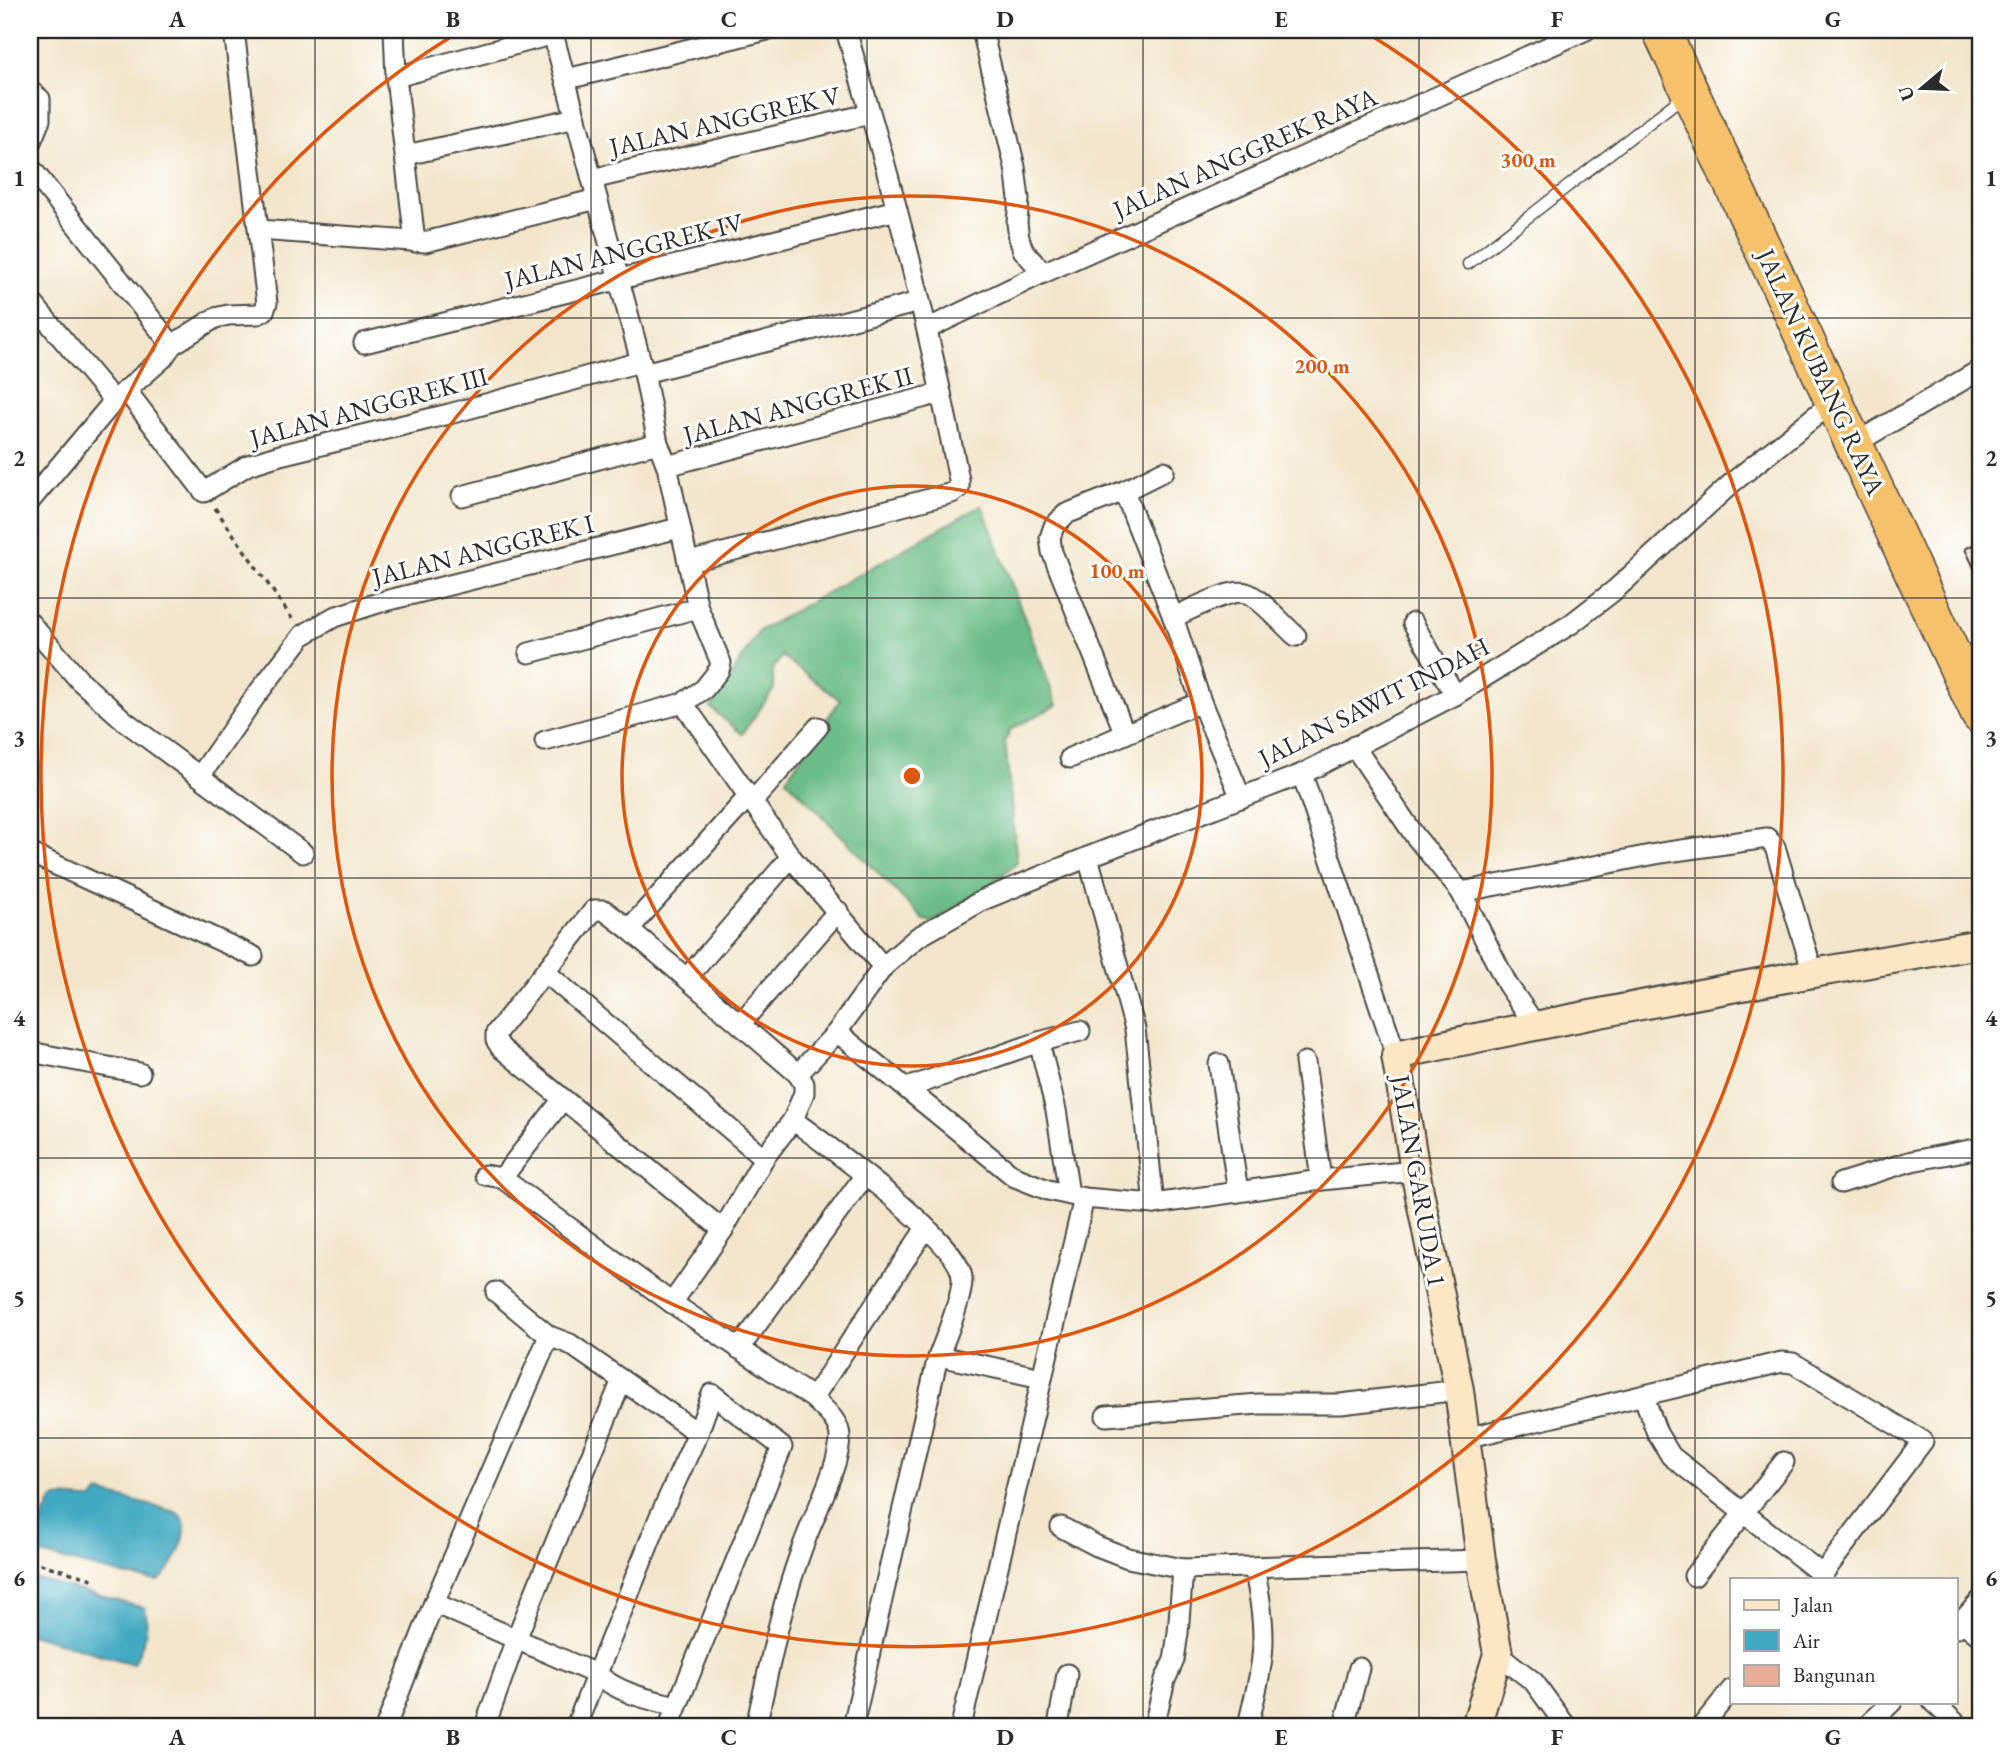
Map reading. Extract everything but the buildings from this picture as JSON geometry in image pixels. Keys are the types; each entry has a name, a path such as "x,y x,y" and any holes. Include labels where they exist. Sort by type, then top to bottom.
{"highway":[{"name":"JALAN KUBANG RAYA","path":"1661,30 1980,715"}],"street":[{"path":"31,497 120,395 163,358 173,345 215,318 258,314 264,311 267,303 260,230 234,30"},
{"path":"394,30 396,77 415,242"},
{"path":"567,79 767,30"},
{"path":"689,562 952,493 959,488 927,329 897,209 846,30"},
{"path":"982,30 1014,167 1019,199 1019,238 1023,250 1043,272"},
{"name":"JALAN ANGGREK RAYA","path":"927,329 1043,272 1586,30"},
{"path":"396,77 553,32 642,368 658,443 667,467 698,608 720,663 704,689 682,703 545,741"},
{"path":"30,91 40,99 40,120 30,144"},
{"name":"JALAN ANGGREK V","path":"260,230 425,242 594,189 869,114"},
{"path":"406,155 576,118"},
{"path":"30,167 173,345"},
{"name":"JALAN ANGGREK IV","path":"364,343 897,209"},
{"path":"30,300 120,395 204,492"},
{"name":"JALAN ANGGREK III","path":"204,492 248,465 280,455 919,302"},
{"path":"1854,444 1980,370"},
{"name":"JALAN ANGGREK II","path":"667,467 941,393"},
{"name":"JALAN SAWIT INDAH","path":"798,1074 837,1032 883,967 918,937 983,900 1302,774 1455,695 1571,624 1659,551 1733,482 1834,401"},
{"name":"JALAN ANGGREK II","path":"461,496 658,443"},
{"path":"1125,733 1052,552 1051,538 1054,526 1066,514 1124,491 1164,471"},
{"path":"1124,491 1173,617 1201,702 1241,798"},
{"name":"JALAN ANGGREK I","path":"303,635 334,617 381,601 679,528"},
{"path":"1173,617 1230,594 1244,592 1257,600 1296,636"},
{"path":"529,653 698,608"},
{"path":"30,623 80,681 126,722 303,853"},
{"path":"1413,623 1455,695"},
{"path":"200,776 255,697 303,635"},
{"path":"1070,758 1201,702"},
{"path":"682,703 791,857 883,967"},
{"path":"629,929 818,727"},
{"path":"1354,746 1415,836 1461,892 1507,984 1536,1026"},
{"path":"1302,774 1396,1055"},
{"path":"1461,892 1661,853 1767,838 1775,847 1813,973"},
{"path":"30,853 253,956"},
{"path":"687,978 791,857"},
{"path":"1088,857 1135,1029 1154,1204"},
{"path":"672,1303 723,1230 764,1158 793,1119 804,1093 804,1084 798,1074 629,929 604,910 594,910 496,1033 496,1040 501,1048 723,1230"},
{"path":"740,1024 838,911"},
{"name":"JALAN GARUDA 1","path":"1476,1726 1497,1654 1481,1560 1459,1390 1415,1171 1396,1055 1813,973 1980,944"},
{"path":"545,972 764,1158"},
{"path":"907,1088 1039,1042 1080,1031"},
{"path":"837,1032 1015,1177 1048,1190 1076,1196 1154,1204 1321,1180 1415,1171"},
{"path":"961,1726 1042,1378 1076,1196 1039,1042"},
{"path":"30,1052 140,1073"},
{"path":"1305,1062 1321,1180"},
{"path":"1219,1064 1238,1192"},
{"path":"563,1099 494,1177 672,1303 813,1398 831,1416 841,1433 838,1454 799,1555 756,1726"},
{"path":"793,1119 865,1175 926,1228 959,1265 963,1279 951,1325 939,1356 853,1726"},
{"path":"1841,1183 1912,1161 1980,1148"},
{"path":"739,1349 865,1175"},
{"path":"813,1398 926,1228"},
{"path":"496,1292 549,1336 570,1344 698,1433"},
{"path":"386,1726 434,1603 549,1336"},
{"path":"939,1356 1042,1378"},
{"path":"1466,1438 1782,1362 1793,1363 1923,1441 1821,1577 1671,1456 1657,1433 1644,1397"},
{"path":"485,1726 516,1639 622,1380"},
{"path":"1106,1416 1259,1405 1340,1404 1459,1390"},
{"path":"576,1726 712,1394 782,1447 669,1726"},
{"path":"1693,1576 1784,1462"},
{"path":"1061,1527 1097,1546 1128,1558 1183,1569 1481,1560"},
{"path":"1248,1726 1261,1670 1263,1642 1262,1609 1254,1568"},
{"path":"1154,1726 1165,1680 1174,1660 1183,1569"},
{"path":"1980,1601 1959,1625 1980,1636"},
{"path":"434,1603 598,1675 612,1686 676,1706"},
{"path":"1497,1654 1534,1682 1566,1726"},
{"path":"1344,1726 1360,1668"},
{"path":"1058,1726 1068,1674"},
{"path":"1702,1726 1730,1691"},
{"path":"1867,1726 1890,1704"},
{"path":"1935,1704 1959,1726"}],"lane":[{"path":"1468,264 1691,91"}],"path":[{"path":"204,492 303,635"},
{"path":"30,1561 96,1580"},
{"path":"30,1725 40,1726"}],"green space":[{"path":"982,505 1057,705 1011,729 1005,741 1017,863 987,887 933,922 924,920 786,779 840,700 782,656 772,670 774,689 742,734 711,708 759,631"}],"water":[{"path":"99,1492 176,1512 182,1518 185,1526 181,1546 171,1567 159,1581 40,1554 39,1533 53,1499 93,1499"},
{"path":"30,1577 145,1608 145,1637 133,1664 30,1634"}]}
